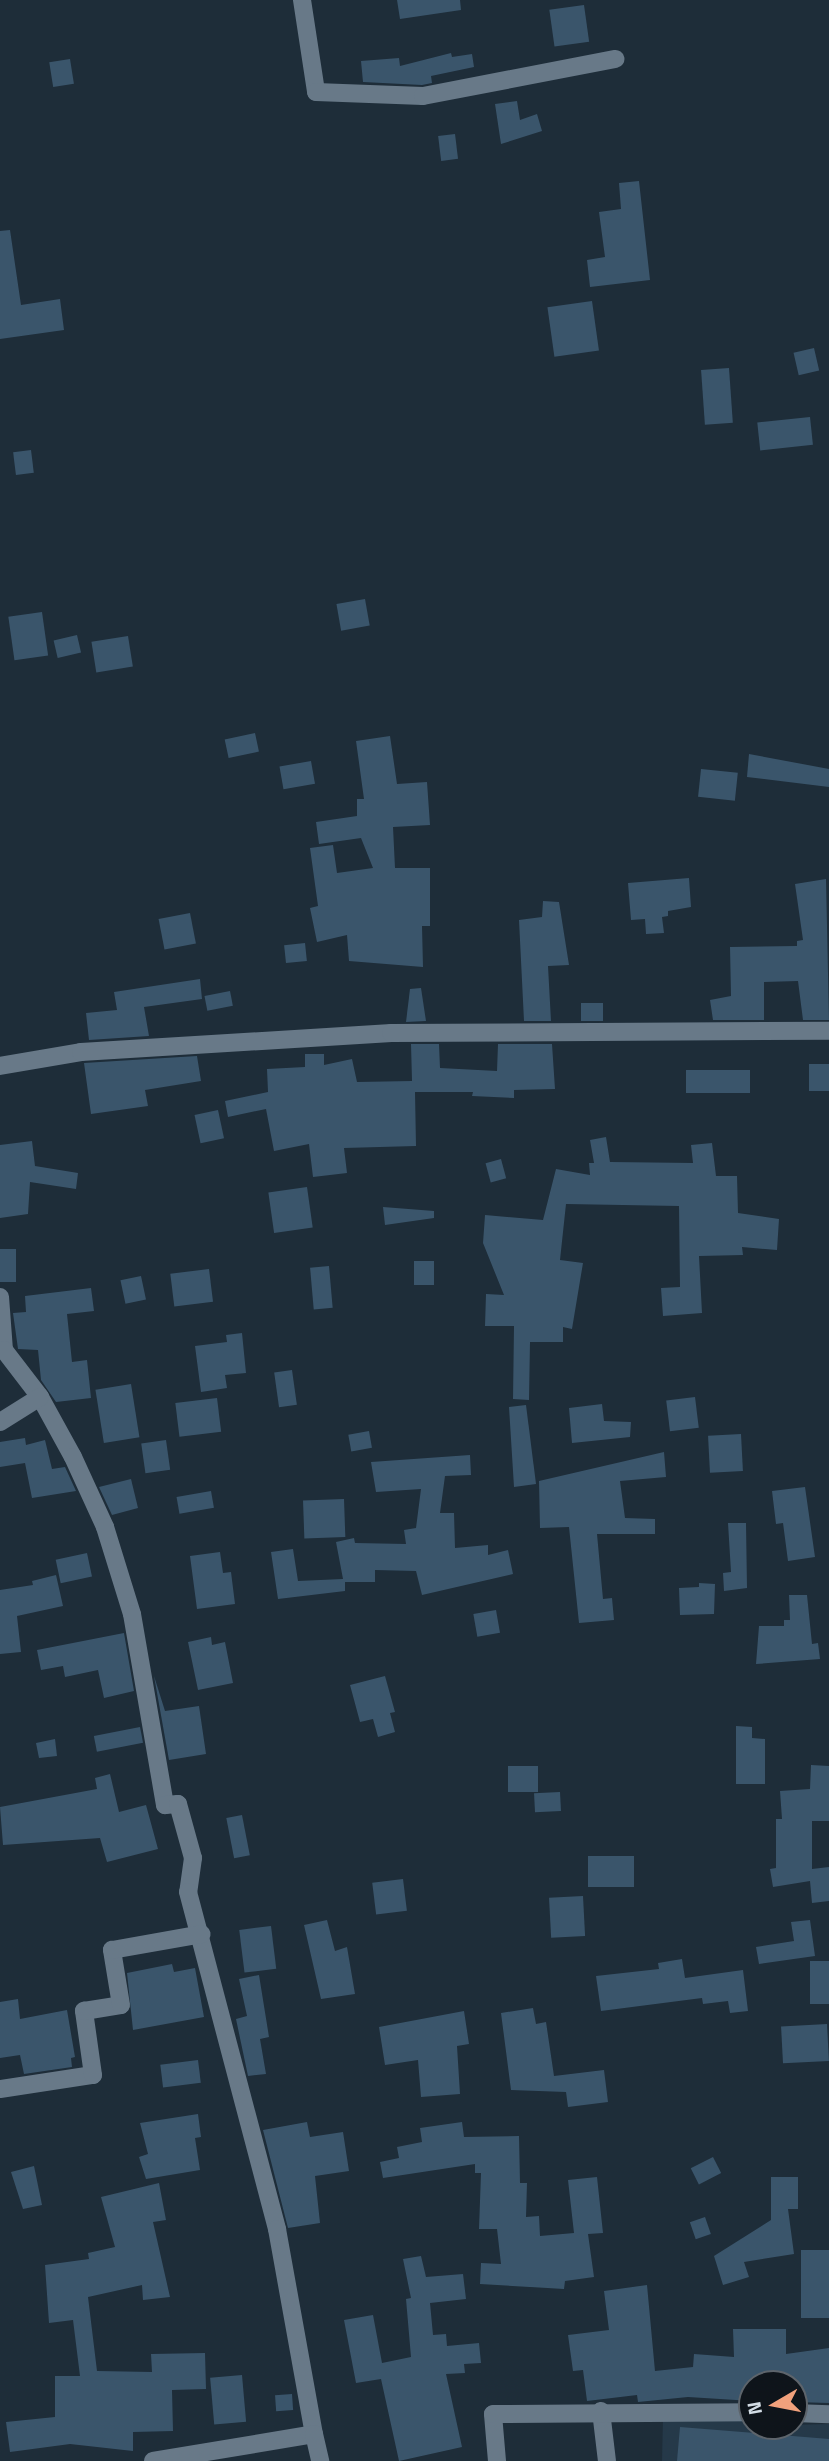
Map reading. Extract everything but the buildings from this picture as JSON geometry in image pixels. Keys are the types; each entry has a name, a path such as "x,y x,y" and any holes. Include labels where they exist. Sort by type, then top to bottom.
{"street":[{"path":"302,0 316,92 423,96 615,59"},
{"path":"0,1066 81,1052 391,1033 829,1031"},
{"path":"0,1297 4,1350 40,1397 105,1527 132,1614 165,1805 178,1804 193,1857 188,1892 202,1934 277,2229 320,2461"},
{"path":"0,1422 40,1397"},
{"path":"0,2089 93,2075 84,2011 121,2005 112,1950 202,1934"},
{"path":"601,2411 607,2461"},
{"path":"497,2461 493,2413 738,2412"},
{"path":"808,2413 829,2414"},
{"path":"153,2461 314,2434"}],"shaded area":[{"path":"663,2417 738,2420 738,2440 808,2440 808,2425 829,2424 829,2461 662,2461"}]}
